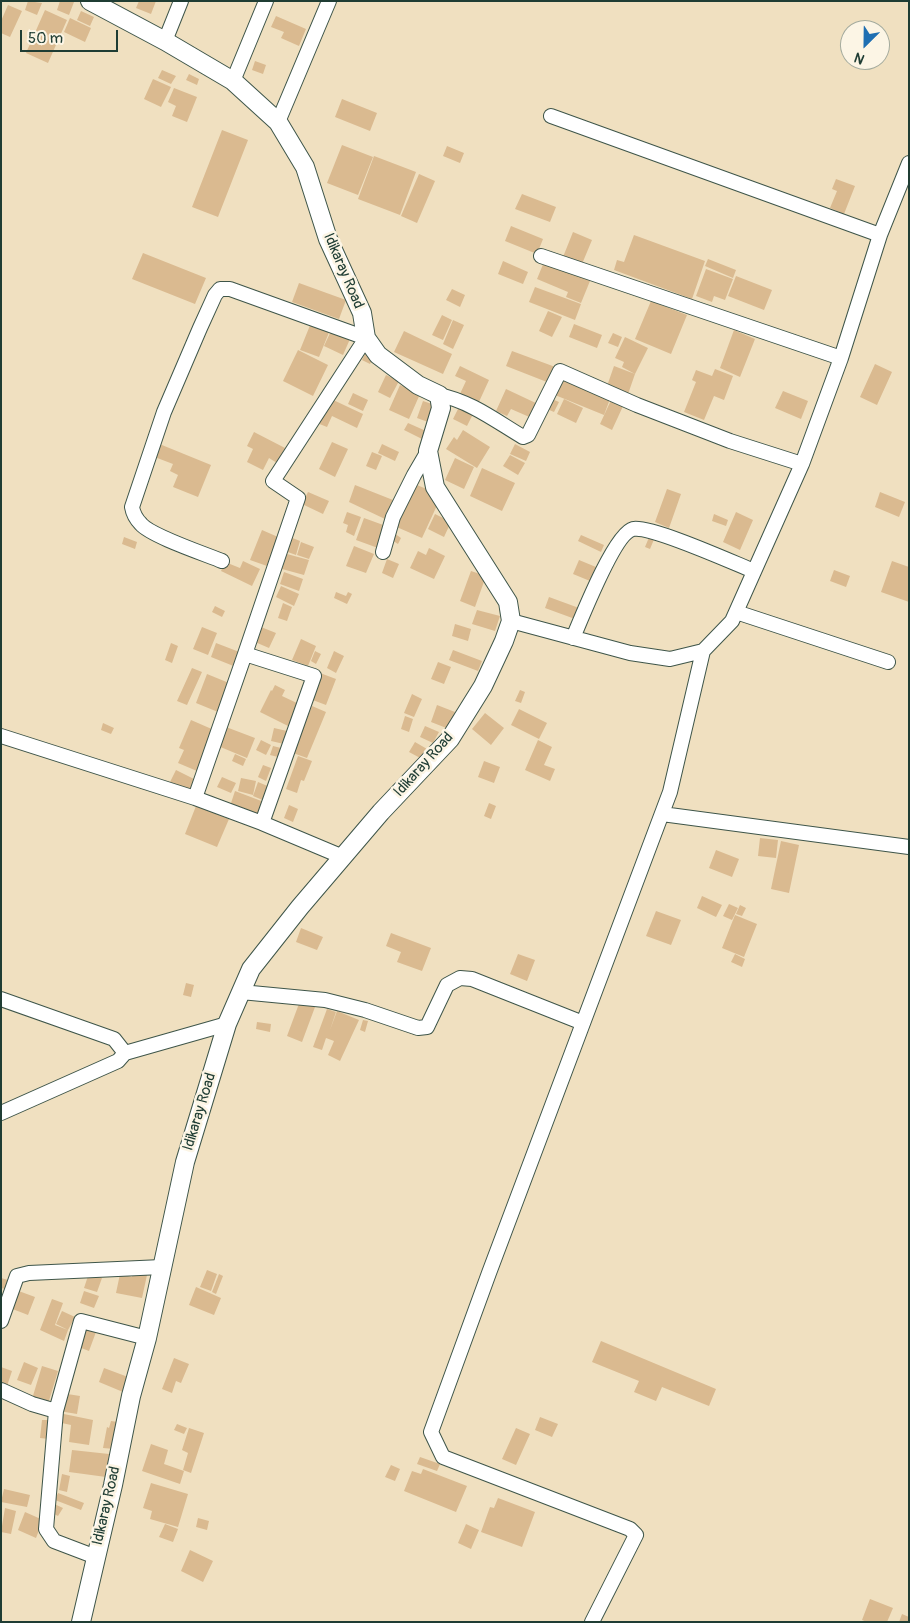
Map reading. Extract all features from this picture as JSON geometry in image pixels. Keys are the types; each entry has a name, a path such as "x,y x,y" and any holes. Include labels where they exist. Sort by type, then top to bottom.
{"street":[{"path":"165,41 181,1"},
{"path":"233,81 266,1"},
{"path":"278,122 329,1"},
{"name":"Idikaray Road","path":"94,2 233,81 278,122 305,167 328,239 362,313 366,338 378,355 418,385 439,396"},
{"path":"551,116 880,235"},
{"path":"592,1622 636,1535 630,1529 443,1457 431,1432 670,792 703,651 732,621 802,464 841,358 880,235 909,163"},
{"path":"541,256 841,358"},
{"path":"195,798 298,498 273,482 366,338 230,289 220,289 215,295 164,412 132,507 141,525 154,533 222,561"},
{"path":"383,552 393,517 428,451 441,408 439,396 467,404 523,437 528,436 560,371 702,430 802,464"},
{"path":"428,451 435,487 508,602 511,621 630,653 670,659 703,651"},
{"path":"573,638 614,550 624,535 632,529 646,530 681,542 754,571"},
{"path":"736,612 888,662"},
{"name":"Idikaray Road","path":"81,1622 113,1485 131,1396 147,1338 185,1162 227,1024 251,969 381,812 450,739 483,686 511,621"},
{"path":"245,654 314,676 262,823"},
{"path":"1,736 195,798 262,823 343,857"},
{"path":"662,814 909,847"},
{"path":"241,992 325,1000 365,1010 418,1028 427,1027 447,985 460,978 472,979 583,1023"},
{"path":"1,999 114,1039 125,1053"},
{"path":"1,1113 118,1061 125,1053 227,1024"},
{"path":"1,1321 18,1276 29,1273 162,1267"},
{"path":"96,1556 54,1541 46,1529 56,1411 81,1320 147,1338"},
{"path":"1,1390 32,1404 56,1411"}],"building":[{"path":"28,1 42,3 37,15 25,10"},
{"path":"60,1 74,2 69,15 57,10"},
{"path":"139,1 156,1 151,14 136,8"},
{"path":"8,5 22,11 10,37 1,33 1,21"},
{"path":"45,10 67,20 48,63 26,53"},
{"path":"81,11 94,17 90,26 77,20"},
{"path":"276,16 306,29 299,46 281,38 284,32 271,27"},
{"path":"70,18 91,28 85,42 64,32"},
{"path":"255,61 266,65 263,74 252,70"},
{"path":"162,70 176,76 171,84 158,78"},
{"path":"189,74 199,79 197,85 186,80"},
{"path":"153,79 171,87 161,107 144,99"},
{"path":"174,88 197,97 187,122 172,116 176,106 168,102"},
{"path":"342,99 377,113 370,131 335,117"},
{"path":"222,130 248,140 218,217 192,207"},
{"path":"342,145 373,157 358,195 327,183"},
{"path":"447,146 464,153 460,163 443,156"},
{"path":"374,156 416,172 400,215 358,199"},
{"path":"419,174 435,181 417,223 401,216"},
{"path":"836,179 855,186 844,214 830,208 837,191 832,189"},
{"path":"522,194 556,207 550,222 515,209"},
{"path":"511,226 543,239 537,254 505,241"},
{"path":"573,232 592,240 582,264 563,257"},
{"path":"634,235 705,261 692,299 614,270 617,260 624,262"},
{"path":"143,253 206,278 195,304 132,279"},
{"path":"708,259 736,270 733,278 705,266"},
{"path":"503,261 528,272 523,284 498,274"},
{"path":"544,262 590,281 581,303 566,297 568,292 537,279"},
{"path":"706,269 733,279 725,300 714,296 712,302 696,296"},
{"path":"736,276 772,290 764,310 728,296"},
{"path":"299,283 346,300 339,319 292,302"},
{"path":"535,287 581,304 575,320 529,302"},
{"path":"452,289 465,295 460,307 446,300"},
{"path":"651,301 687,315 671,354 635,339"},
{"path":"548,311 562,317 552,337 539,331"},
{"path":"442,315 452,320 443,340 432,335"},
{"path":"453,320 464,325 453,349 443,344"},
{"path":"311,323 330,330 319,357 300,350"},
{"path":"574,324 602,335 597,348 569,337"},
{"path":"734,330 755,339 740,377 720,368"},
{"path":"331,331 350,339 343,355 324,346"},
{"path":"404,331 452,354 443,374 394,352"},
{"path":"613,333 622,337 618,347 608,343"},
{"path":"625,337 648,348 635,374 622,367 624,362 615,358"},
{"path":"298,350 328,365 313,396 283,381"},
{"path":"367,350 375,354 370,364 362,360"},
{"path":"512,351 558,368 552,384 506,366"},
{"path":"875,364 892,372 877,405 860,397"},
{"path":"460,366 489,380 478,404 459,396 466,381 455,376"},
{"path":"614,366 635,374 627,397 606,389"},
{"path":"715,369 733,376 724,400 714,396 704,420 684,412 696,382 692,380 696,370 712,376"},
{"path":"386,375 399,381 390,398 378,392"},
{"path":"562,379 610,399 604,415 555,395"},
{"path":"400,385 420,394 409,419 389,410"},
{"path":"506,389 540,405 534,419 511,409 507,416 496,411"},
{"path":"783,391 808,401 801,419 775,408"},
{"path":"353,393 368,400 363,411 348,404"},
{"path":"329,398 363,414 357,428 332,416 327,427 317,423"},
{"path":"612,398 624,404 612,430 600,424"},
{"path":"552,399 559,402 554,412 547,409"},
{"path":"564,399 583,408 576,423 557,414"},
{"path":"423,401 435,405 428,422 417,418"},
{"path":"459,407 473,414 467,426 453,419"},
{"path":"408,423 426,431 422,439 404,430"},
{"path":"463,430 490,447 477,468 446,449 454,437 457,440"},
{"path":"254,432 285,448 277,463 269,458 263,470 247,462 253,449 247,446"},
{"path":"332,442 348,449 335,477 319,469"},
{"path":"157,443 211,465 198,497 173,487 178,475 170,471 173,464 152,456"},
{"path":"382,444 399,452 395,461 378,453"},
{"path":"515,444 530,452 526,461 510,454"},
{"path":"372,452 382,456 376,470 366,466"},
{"path":"510,455 525,463 518,475 503,466"},
{"path":"455,458 474,467 464,489 445,480"},
{"path":"482,468 515,483 502,511 470,496"},
{"path":"412,483 434,492 431,498 439,501 422,538 392,525"},
{"path":"355,485 393,500 385,519 349,502"},
{"path":"667,489 681,494 669,528 655,522"},
{"path":"308,492 329,501 323,514 302,504"},
{"path":"880,492 905,502 899,517 875,507"},
{"path":"347,512 361,517 354,536 346,532 348,525 343,523"},
{"path":"736,512 753,520 740,550 723,542"},
{"path":"435,514 451,522 444,537 428,529"},
{"path":"714,514 728,520 726,526 712,521"},
{"path":"364,518 386,526 378,548 356,540"},
{"path":"262,530 278,537 267,566 250,560"},
{"path":"394,533 401,538 398,544 390,539"},
{"path":"581,535 604,545 601,552 578,541"},
{"path":"650,535 655,537 650,549 645,547"},
{"path":"124,537 137,542 135,549 122,544"},
{"path":"290,537 300,541 296,555 285,551"},
{"path":"301,542 314,547 309,559 297,555"},
{"path":"354,546 374,554 366,573 346,566"},
{"path":"429,548 445,556 434,579 410,568 418,551 426,555"},
{"path":"287,554 309,560 304,575 282,569"},
{"path":"387,559 399,564 393,578 382,573"},
{"path":"579,560 596,567 590,581 573,574"},
{"path":"243,561 260,569 252,586 221,571 225,562 240,568"},
{"path":"892,561 909,567 909,602 881,592"},
{"path":"834,570 850,576 846,587 830,581"},
{"path":"471,571 486,576 475,607 460,601"},
{"path":"284,572 303,579 299,591 280,584"},
{"path":"281,586 299,594 294,606 276,597"},
{"path":"336,592 346,596 348,592 352,594 347,604 334,598"},
{"path":"549,597 579,608 575,619 545,608"},
{"path":"283,603 292,607 287,621 278,618"},
{"path":"215,606 225,611 222,617 212,612"},
{"path":"477,610 500,616 495,631 472,624"},
{"path":"455,624 471,629 468,641 452,636"},
{"path":"202,627 217,633 208,655 193,649"},
{"path":"261,627 276,633 269,648 255,642"},
{"path":"301,639 316,646 308,666 292,660"},
{"path":"171,643 178,646 172,663 165,660"},
{"path":"216,643 242,653 236,667 211,657"},
{"path":"453,650 482,661 478,671 449,660"},
{"path":"315,651 321,654 316,664 311,661"},
{"path":"334,651 344,656 336,673 327,668"},
{"path":"438,662 451,667 444,684 431,679"},
{"path":"192,668 202,672 187,705 177,701"},
{"path":"320,673 336,679 326,705 310,699"},
{"path":"207,674 229,683 218,712 196,703"},
{"path":"275,685 285,690 282,696 299,704 288,726 260,712"},
{"path":"520,690 525,692 521,703 515,701"},
{"path":"412,694 422,699 414,717 404,713"},
{"path":"437,705 455,712 449,729 431,722"},
{"path":"312,706 326,712 307,758 293,753"},
{"path":"519,709 547,723 539,739 511,725"},
{"path":"485,713 504,728 491,745 472,729"},
{"path":"405,716 413,719 409,732 401,729"},
{"path":"191,720 214,730 197,771 178,763 184,750 179,748"},
{"path":"103,723 114,728 111,734 101,730"},
{"path":"425,726 439,732 433,743 420,737"},
{"path":"226,727 255,738 247,758 218,746"},
{"path":"274,728 287,731 284,744 271,741"},
{"path":"261,740 271,745 266,755 256,750"},
{"path":"538,740 552,747 544,765 555,769 550,781 525,770"},
{"path":"415,742 427,749 422,759 409,752"},
{"path":"273,746 281,748 278,757 270,755"},
{"path":"235,754 246,759 243,766 232,761"},
{"path":"298,756 312,761 304,781 301,780 297,793 286,789"},
{"path":"484,761 500,767 494,783 478,777"},
{"path":"263,765 271,768 266,781 258,777"},
{"path":"176,770 196,780 190,791 170,782"},
{"path":"222,777 236,783 231,793 217,787"},
{"path":"241,778 256,781 253,795 238,791"},
{"path":"258,782 270,787 265,801 253,796"},
{"path":"235,791 264,802 259,816 230,806"},
{"path":"489,803 496,806 491,819 484,816"},
{"path":"289,805 298,809 293,822 284,818"},
{"path":"196,806 229,819 217,847 185,834"},
{"path":"760,838 778,840 776,858 758,856"},
{"path":"781,841 799,845 789,893 771,889"},
{"path":"716,850 739,859 732,877 709,868"},
{"path":"702,896 722,905 716,917 697,908"},
{"path":"729,904 738,908 732,920 723,916"},
{"path":"740,905 746,908 742,916 736,914"},
{"path":"656,911 681,920 671,945 646,936"},
{"path":"735,915 757,924 744,957 722,948"},
{"path":"301,928 323,937 317,950 296,942"},
{"path":"391,933 431,948 422,971 397,962 401,952 386,946"},
{"path":"518,954 535,960 527,981 510,974"},
{"path":"735,954 745,959 742,967 731,962"},
{"path":"186,983 194,985 191,997 183,995"},
{"path":"300,1001 315,1007 302,1042 287,1036"},
{"path":"327,1009 336,1012 330,1030 337,1011 359,1020 340,1061 328,1055 334,1041 326,1038 322,1050 313,1047"},
{"path":"363,1020 368,1021 365,1032 360,1030"},
{"path":"257,1022 271,1024 270,1032 256,1029"},
{"path":"207,1270 217,1274 211,1291 200,1287"},
{"path":"133,1271 147,1275 142,1298 116,1293 120,1274 132,1277"},
{"path":"89,1273 102,1278 97,1292 84,1288"},
{"path":"219,1274 223,1276 216,1294 212,1292"},
{"path":"1,1278 8,1280 5,1289 1,1288"},
{"path":"196,1287 221,1298 214,1315 189,1305"},
{"path":"16,1290 35,1297 28,1315 10,1308"},
{"path":"84,1291 99,1296 94,1308 80,1303"},
{"path":"52,1299 63,1303 55,1325 68,1330 64,1341 40,1330"},
{"path":"62,1311 75,1317 68,1330 56,1324"},
{"path":"83,1327 96,1332 89,1351 76,1346"},
{"path":"601,1341 716,1389 709,1406 662,1387 656,1401 634,1392 639,1381 592,1362"},
{"path":"174,1358 189,1364 181,1383 176,1381 172,1393 162,1389"},
{"path":"24,1362 38,1368 31,1385 17,1380"},
{"path":"42,1366 58,1371 48,1404 32,1399"},
{"path":"1,1367 12,1371 7,1386 1,1384"},
{"path":"104,1368 128,1377 123,1392 99,1382"},
{"path":"61,1393 80,1396 77,1414 59,1411"},
{"path":"59,1413 93,1420 89,1445 69,1442 71,1425 57,1422"},
{"path":"540,1417 558,1424 552,1437 535,1430"},
{"path":"42,1420 51,1420 49,1439 40,1438"},
{"path":"111,1421 118,1422 114,1449 103,1448 107,1427 109,1428"},
{"path":"177,1424 187,1428 184,1434 174,1430"},
{"path":"189,1428 204,1433 191,1473 183,1470 188,1453 182,1450"},
{"path":"516,1428 530,1434 516,1465 502,1459"},
{"path":"151,1444 168,1450 164,1464 184,1471 180,1484 142,1471"},
{"path":"72,1450 109,1454 106,1477 69,1472"},
{"path":"420,1457 440,1464 437,1471 417,1464"},
{"path":"391,1465 400,1469 395,1481 385,1477"},
{"path":"423,1469 467,1486 456,1512 404,1491 412,1471 421,1474"},
{"path":"62,1474 70,1476 67,1492 59,1490"},
{"path":"151,1483 188,1494 178,1527 150,1519 152,1511 143,1508"},
{"path":"4,1489 30,1495 27,1507 1,1502"},
{"path":"58,1493 84,1503 81,1510 55,1500"},
{"path":"498,1498 535,1512 522,1547 481,1532 490,1507 494,1508"},
{"path":"52,1503 63,1508 58,1516 48,1511"},
{"path":"5,1508 16,1511 11,1534 1,1532"},
{"path":"25,1512 43,1520 36,1538 18,1530"},
{"path":"198,1518 209,1521 207,1530 196,1527"},
{"path":"165,1524 178,1529 173,1542 159,1537"},
{"path":"466,1524 479,1530 471,1549 458,1543"},
{"path":"190,1550 213,1561 203,1582 181,1571"},
{"path":"870,1599 893,1608 887,1622 867,1622 862,1620"},
{"path":"902,1614 909,1617 909,1622 899,1622"}]}
